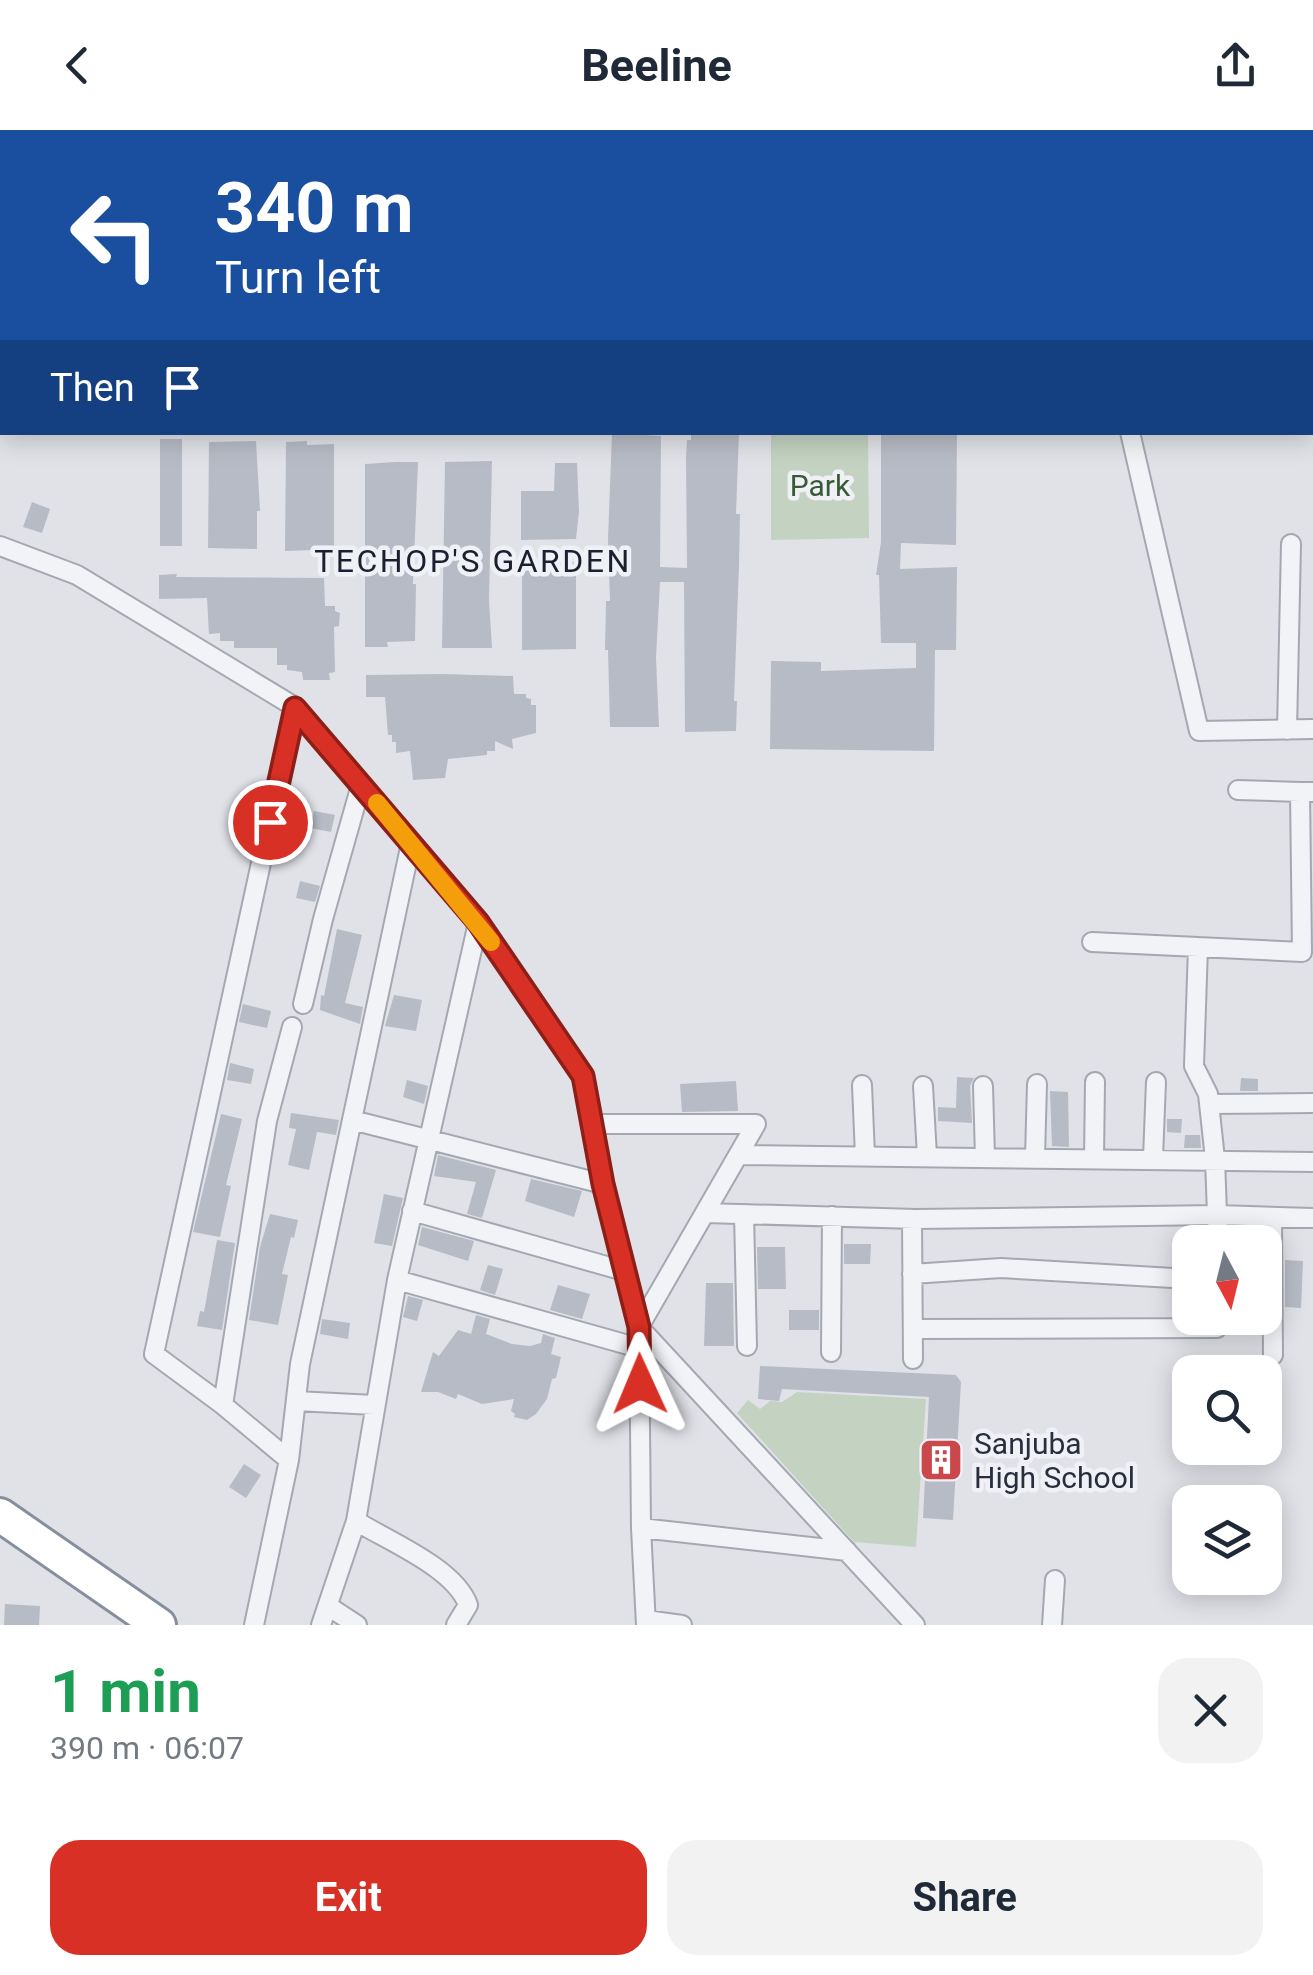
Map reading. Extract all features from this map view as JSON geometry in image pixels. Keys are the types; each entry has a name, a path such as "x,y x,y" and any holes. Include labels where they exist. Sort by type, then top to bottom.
{"highway":[{"path":"0,1514 159,1625"},
{"path":"0,1541 121,1625"}],"street":[{"path":"1131,435 1199,731 1313,729"},
{"path":"1288,730 1291,544"},
{"path":"0,546 77,576 295,708 478,922 583,1076 603,1184 639,1327 646,1623 682,1625"},
{"path":"289,1460 154,1354 295,708"},
{"path":"303,1004 322,918 361,784"},
{"path":"1092,942 1302,952 1306,792 1238,790"},
{"path":"254,1625 289,1460 300,1364 411,843"},
{"path":"321,1625 356,1522 397,1280 478,922"},
{"path":"1198,947 1194,1066 1208,1094 1216,1159 1218,1225"},
{"path":"223,1405 267,1121 292,1027"},
{"path":"1094,1158 1095,1082"},
{"path":"1153,1158 1156,1082"},
{"path":"1035,1158 1037,1084"},
{"path":"862,1085 865,1156"},
{"path":"924,1086 927,1156"},
{"path":"983,1086 984,1157"},
{"path":"1208,1104 1313,1103"},
{"path":"352,1120 603,1184"},
{"path":"592,1124 756,1124 639,1327"},
{"path":"738,1155 1313,1162"},
{"path":"412,1211 624,1271"},
{"path":"705,1213 912,1219 1313,1218"},
{"path":"744,1214 747,1346"},
{"path":"831,1352 832,1216"},
{"path":"1272,1217 1274,1355"},
{"path":"912,1219 913,1359"},
{"path":"912,1274 1001,1268 1172,1278"},
{"path":"397,1280 639,1348"},
{"path":"639,1327 916,1625"},
{"path":"912,1329 1172,1328"},
{"path":"296,1401 374,1404"},
{"path":"356,1522 420,1557 464,1595 468,1605 456,1625"},
{"path":"641,1528 847,1551"},
{"path":"1052,1625 1054,1580"},
{"path":"328,1606 357,1625"}],"green space":[{"name":"Park","path":"771,435 868,435 869,538 771,540"},
{"path":"797,1392 926,1399 916,1547 854,1542 737,1413 748,1400 760,1409 770,1401 782,1402"}],"building":[{"path":"612,435 661,436 660,567 687,568 686,458 687,440 691,440 691,435 739,435 736,731 685,732 684,582 660,582 656,658 659,727 610,727 605,650 606,601 610,601"},
{"path":"881,435 957,435 956,545 901,543 900,569 957,567 956,650 935,650 934,751 770,749 771,661 821,662 821,671 916,668 916,643 881,643 876,575 881,542"},
{"path":"160,439 182,439 182,546 160,546"},
{"path":"256,441 260,511 257,549 208,548 209,442"},
{"path":"307,441 307,445 334,444 334,552 285,551 286,442"},
{"path":"492,461 489,601 492,648 442,648 445,462"},
{"path":"418,462 415,641 365,647 365,464"},
{"path":"555,463 577,463 576,539 521,540 521,491 554,491"},
{"path":"32,502 50,509 42,533 23,527"},
{"path":"522,561 576,562 576,649 522,650"},
{"path":"177,574 176,577 324,578 325,606 335,606 340,613 339,626 334,627 335,672 329,673 330,680 303,680 302,672 277,665 277,648 234,648 234,641 220,641 220,633 209,634 207,598 159,599 159,575"},
{"path":"366,675 513,676 514,694 526,694 531,705 536,705 536,733 512,739 513,749 495,741 495,751 487,751 487,755 448,759 445,778 413,780 410,751 396,753 396,742 388,735 385,697 366,697"},
{"path":"314,811 335,815 331,832 310,828"},
{"path":"286,824 307,828 304,845 283,840"},
{"path":"300,881 320,886 315,902 296,898"},
{"path":"337,929 362,935 345,1003 363,1007 360,1024 320,1010"},
{"path":"394,995 422,1000 416,1031 385,1026"},
{"path":"243,1004 271,1011 267,1028 239,1022"},
{"path":"230,1063 254,1069 251,1084 227,1080"},
{"path":"957,1077 974,1078 970,1086 972,1123 938,1121 938,1107 956,1108"},
{"path":"1241,1078 1258,1079 1258,1091 1240,1091"},
{"path":"407,1080 428,1086 424,1104 403,1097"},
{"path":"736,1081 738,1111 682,1112 680,1084"},
{"path":"1050,1091 1068,1092 1069,1147 1052,1146"},
{"path":"291,1113 339,1120 336,1135 317,1132 309,1170 288,1165 296,1129 289,1128"},
{"path":"221,1114 242,1119 226,1185 231,1186 220,1237 193,1232"},
{"path":"1167,1119 1182,1119 1181,1133 1167,1132"},
{"path":"1185,1135 1200,1135 1201,1148 1184,1148"},
{"path":"438,1155 496,1170 482,1218 467,1214 476,1182 434,1176"},
{"path":"531,1179 582,1191 574,1217 525,1201"},
{"path":"384,1194 403,1198 392,1246 374,1243"},
{"path":"270,1214 298,1220 282,1274 288,1275 278,1325 249,1320 260,1247"},
{"path":"422,1227 474,1241 468,1261 418,1245"},
{"path":"217,1240 235,1243 222,1330 197,1326 200,1311 204,1312"},
{"path":"844,1244 871,1244 870,1264 844,1264"},
{"path":"757,1247 785,1247 786,1289 758,1289"},
{"path":"1285,1260 1303,1261 1301,1308 1285,1307"},
{"path":"488,1265 503,1269 495,1295 480,1290"},
{"path":"706,1283 733,1283 734,1346 704,1346"},
{"path":"558,1285 590,1294 582,1319 550,1310"},
{"path":"408,1296 423,1300 417,1321 403,1317"},
{"path":"789,1310 819,1310 819,1330 789,1330"},
{"path":"476,1315 490,1319 486,1334 512,1344 541,1343 543,1334 555,1338 551,1354 561,1357 556,1378 552,1379 547,1399 527,1420 514,1417 514,1399 482,1404 458,1394 456,1399 438,1392 421,1392 433,1352 439,1356 458,1330 471,1334"},
{"path":"322,1319 350,1323 348,1339 320,1334"},
{"name":"Sanjuba High School","path":"760,1366 956,1375 961,1382 953,1520 923,1518 929,1397 782,1389 779,1401 758,1399"},
{"path":"244,1464 261,1475 246,1498 229,1487"},
{"path":"5,1604 40,1606 39,1625 4,1625"}],"slow traffic":[{"path":"377,803 491,942"}],"place":[{"name":"Sanjuba High School","path":"941,1460"}],"district":[{"name":"TECHOP'S GARDEN","path":"473,561"}],"route":[{"path":"270,822 295,708 478,922 583,1076 603,1184 639,1327 640,1384"}]}
